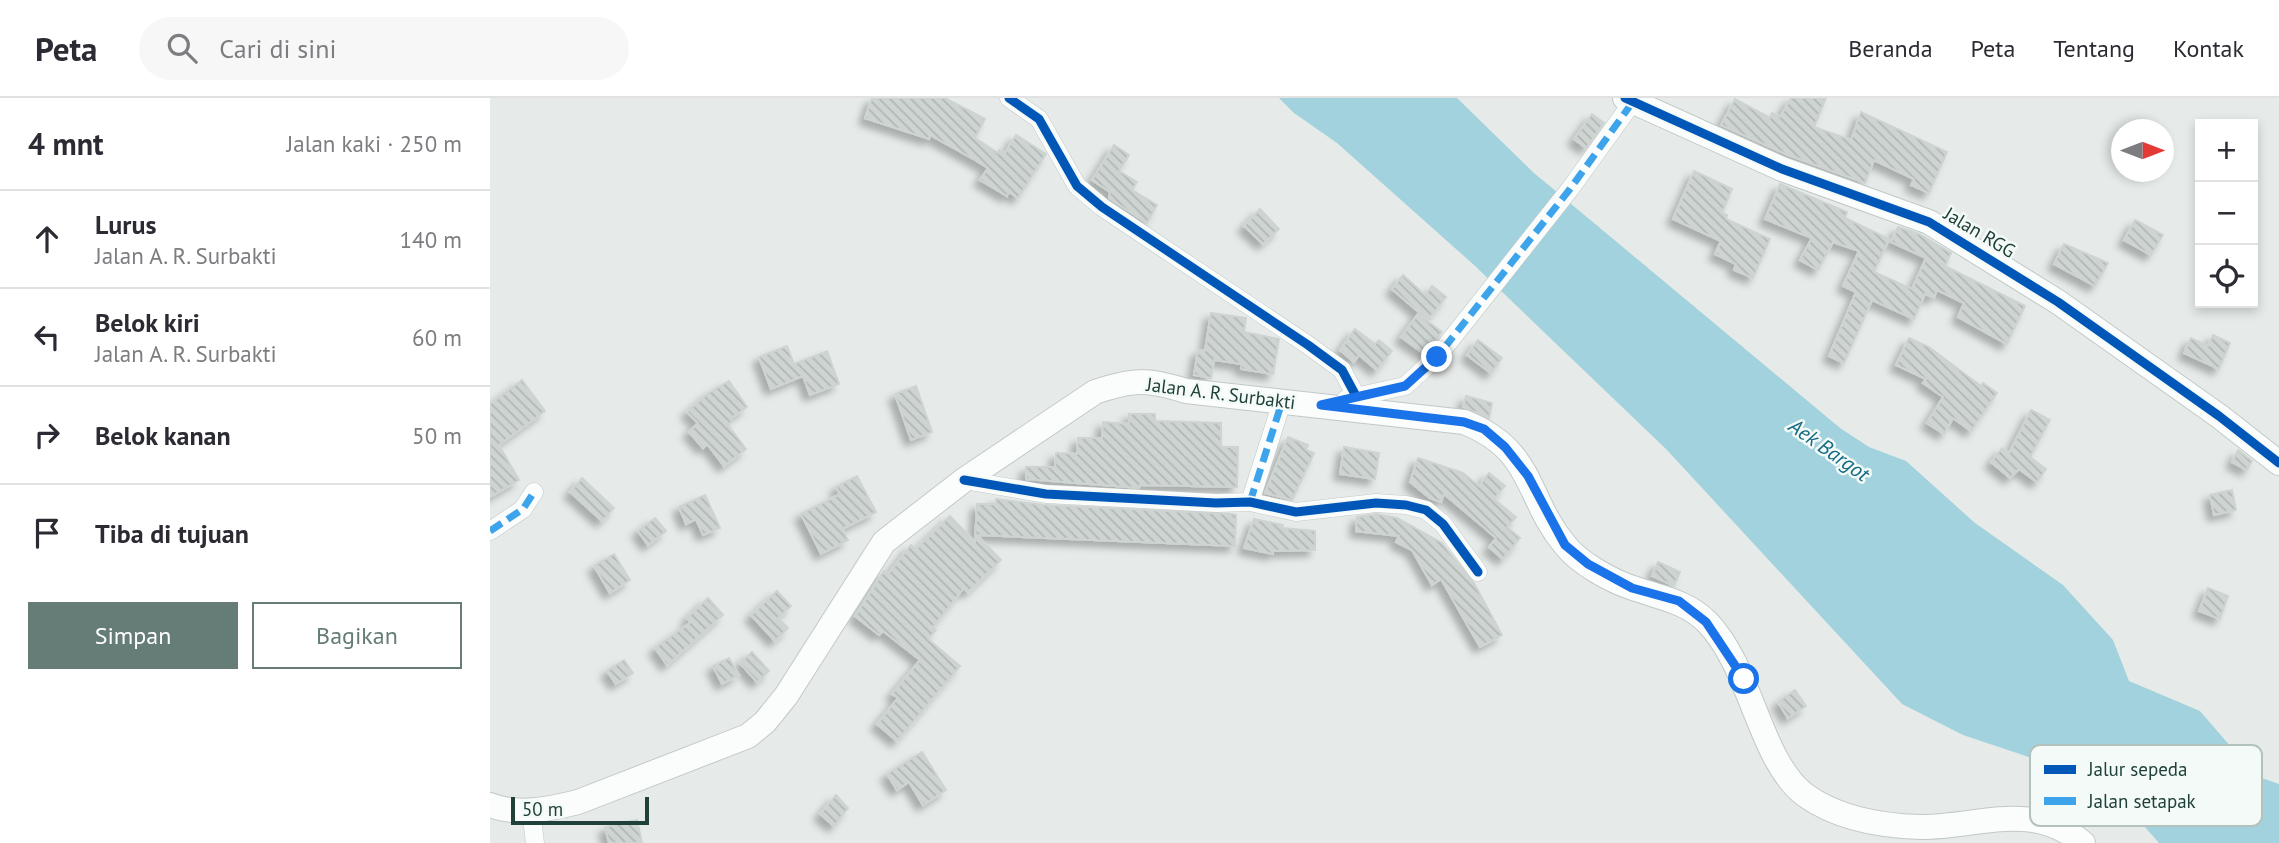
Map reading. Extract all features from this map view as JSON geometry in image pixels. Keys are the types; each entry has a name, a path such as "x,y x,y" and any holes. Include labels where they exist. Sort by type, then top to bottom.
{"main road":[{"name":"Jalan RGG","path":"1628,100 1782,169 1929,222 2058,302 2219,416 2279,463"},
{"name":"Jalan A. R. Surbakti","path":"490,805 513,810 531,810 578,802 748,736 765,722 786,696 884,542 964,480 1095,392 1116,385 1151,380 1186,391 1464,422 1484,429 1505,447 1528,476 1565,545 1588,564 1632,588 1679,601 1706,622 1744,679 1770,749 1804,794 1845,817 1920,827 2010,817 2030,819"},
{"name":"Jalan A. R. Surbakti","path":"2055,826 2083,843"}],"street":[{"path":"1009,98 1039,119 1077,186 1102,207 1342,370 1356,396"},
{"path":"1321,405 1405,386 1437,357 1570,190 1628,100"},
{"path":"1250,502 1282,402"},
{"path":"964,480 1046,494 1216,503 1250,502 1296,512 1376,503 1426,510 1443,524 1478,572"},
{"path":"490,531 523,509 534,492"},
{"path":"531,810 535,843"}],"water":[{"name":"Aek Bargot","path":"1279,98 1457,98 1534,173 1840,428 1869,447 1906,461 1975,523 2063,585 2113,640 2129,681 2200,711 2229,745 2030,745 2030,757 1963,735 1902,704 1666,449 1474,265 1337,143 1294,113"},
{"path":"2262,778 2279,784 2279,843 2159,843 2144,826 2262,826"}],"building":[{"path":"872,98 945,98 985,119 975,138 998,153 999,150 1005,153 1016,135 1046,154 1018,198 1009,192 1007,196 980,180 988,168 930,135 929,139 865,118"},
{"path":"1791,98 1826,98 1814,127 1851,140 1861,112 1947,152 1929,193 1911,185 1914,179 1874,160 1865,183 1788,155 1721,125 1735,99 1770,118 1772,113 1780,117"},
{"path":"1592,114 1604,123 1586,148 1574,139"},
{"path":"1114,145 1129,155 1119,171 1137,182 1132,190 1157,205 1147,223 1109,198 1110,192 1092,180"},
{"path":"1694,171 1732,189 1722,213 1727,215 1726,219 1770,239 1753,278 1734,270 1736,264 1715,254 1721,241 1673,219"},
{"path":"1780,184 1847,212 1845,218 1889,239 1874,272 1912,289 1926,258 1891,242 1898,227 1919,234 1951,253 1945,266 2025,306 2007,344 1958,317 1964,303 1937,290 1934,298 1925,294 1914,319 1872,300 1844,363 1829,356 1856,292 1843,286 1859,251 1833,242 1818,270 1800,260 1812,238 1765,219"},
{"path":"1260,209 1279,229 1263,244 1244,226"},
{"path":"2135,220 2163,235 2151,255 2124,240"},
{"path":"2064,244 2108,263 2095,286 2054,264"},
{"path":"1403,275 1425,295 1432,286 1446,297 1428,320 1392,289"},
{"path":"1211,313 1246,318 1244,332 1279,339 1273,374 1241,369 1242,364 1214,360 1211,378 1194,375 1198,350 1205,351"},
{"path":"1418,314 1442,332 1424,354 1401,337"},
{"path":"1355,329 1375,344 1379,340 1392,351 1377,370 1359,355 1354,362 1340,350"},
{"path":"2213,335 2230,343 2219,369 2184,353 2191,338 2208,346"},
{"path":"1909,338 1929,347 1981,386 1983,383 1997,393 1971,431 1953,418 1944,434 1927,423 1943,397 1923,383 1926,379 1896,365"},
{"path":"1478,340 1502,358 1491,373 1467,355"},
{"path":"787,346 794,364 827,351 839,384 810,395 803,376 771,389 759,357"},
{"path":"522,380 545,411 499,445 519,480 490,497 490,404"},
{"path":"729,381 747,407 730,419 732,422 728,425 746,449 724,466 707,444 703,448 689,432 698,423 687,412 707,394"},
{"path":"916,386 932,432 911,440 895,394"},
{"path":"1466,396 1492,403 1489,418 1463,407"},
{"path":"2031,410 2050,420 2030,457 2046,469 2037,482 2019,469 2010,478 1991,462 2002,448 2009,453"},
{"path":"1129,414 1155,414 1155,421 1221,423 1221,447 1238,447 1237,487 1140,485 1139,488 1026,479 1026,467 1055,467 1056,453 1077,454 1078,438 1102,438 1103,422 1129,424"},
{"path":"1288,437 1308,445 1306,450 1314,453 1292,500 1265,493"},
{"path":"1344,447 1379,453 1375,479 1340,474"},
{"path":"2238,450 2252,461 2247,470 2232,462"},
{"path":"1418,458 1463,473 1479,486 1489,473 1505,486 1494,499 1516,517 1507,527 1520,538 1503,559 1489,547 1496,538 1444,494 1441,502 1430,498 1410,482"},
{"path":"857,476 876,512 842,529 848,540 821,554 801,514 840,494 836,487"},
{"path":"582,478 614,508 602,521 570,492"},
{"path":"2232,490 2236,510 2214,515 2210,495"},
{"path":"705,495 720,528 703,535 696,519 686,524 679,507"},
{"path":"996,499 1045,505 1232,514 1236,515 1235,546 977,535 1001,560 968,592 964,588 933,627 936,630 928,639 960,666 897,741 877,724 898,698 892,694 920,660 883,631 879,635 855,616 884,571 888,574 911,545 916,549 950,516 975,542 977,504 996,504"},
{"path":"1376,514 1397,518 1442,543 1474,583 1502,635 1480,647 1441,579 1432,585 1412,550 1396,542 1399,536 1356,531 1357,517"},
{"path":"655,518 666,531 648,545 638,531"},
{"path":"1254,519 1283,525 1282,528 1315,531 1315,550 1273,551 1273,554 1244,548"},
{"path":"614,554 630,580 610,593 594,566"},
{"path":"1658,562 1680,572 1674,586 1652,576"},
{"path":"2208,588 2228,596 2220,619 2199,611"},
{"path":"777,591 791,606 778,618 788,628 775,641 751,615"},
{"path":"708,598 723,615 667,665 655,648 691,622 687,618"},
{"path":"752,652 769,671 757,682 740,663"},
{"path":"729,658 739,675 722,684 713,666"},
{"path":"624,660 633,673 616,684 607,671"},
{"path":"1795,690 1806,706 1788,718 1778,702"},
{"path":"922,752 946,790 923,805 909,782 897,790 887,774"},
{"path":"836,795 848,808 834,826 820,814"},
{"path":"637,820 642,843 609,843 605,827"}],"marked path":[{"path":"1356,396 1405,386 1437,357 1570,189 1632,103"},
{"path":"1250,502 1282,402"},
{"path":"490,531 523,509 534,492"}],"cycle path":[{"path":"1009,98 1039,119 1077,186 1102,207 1342,370 1356,396"},
{"path":"1625,98 1782,169 1929,222 2058,302 2219,416 2279,463"},
{"path":"964,480 1046,494 1216,503 1250,502 1296,512 1376,503 1406,505 1426,510 1443,524 1478,572"}],"route":[{"path":"1437,357 1405,386 1321,405 1464,422 1484,429 1505,447 1528,476 1543,509 1565,545 1588,564 1632,588 1679,601 1706,622 1744,679"}]}
